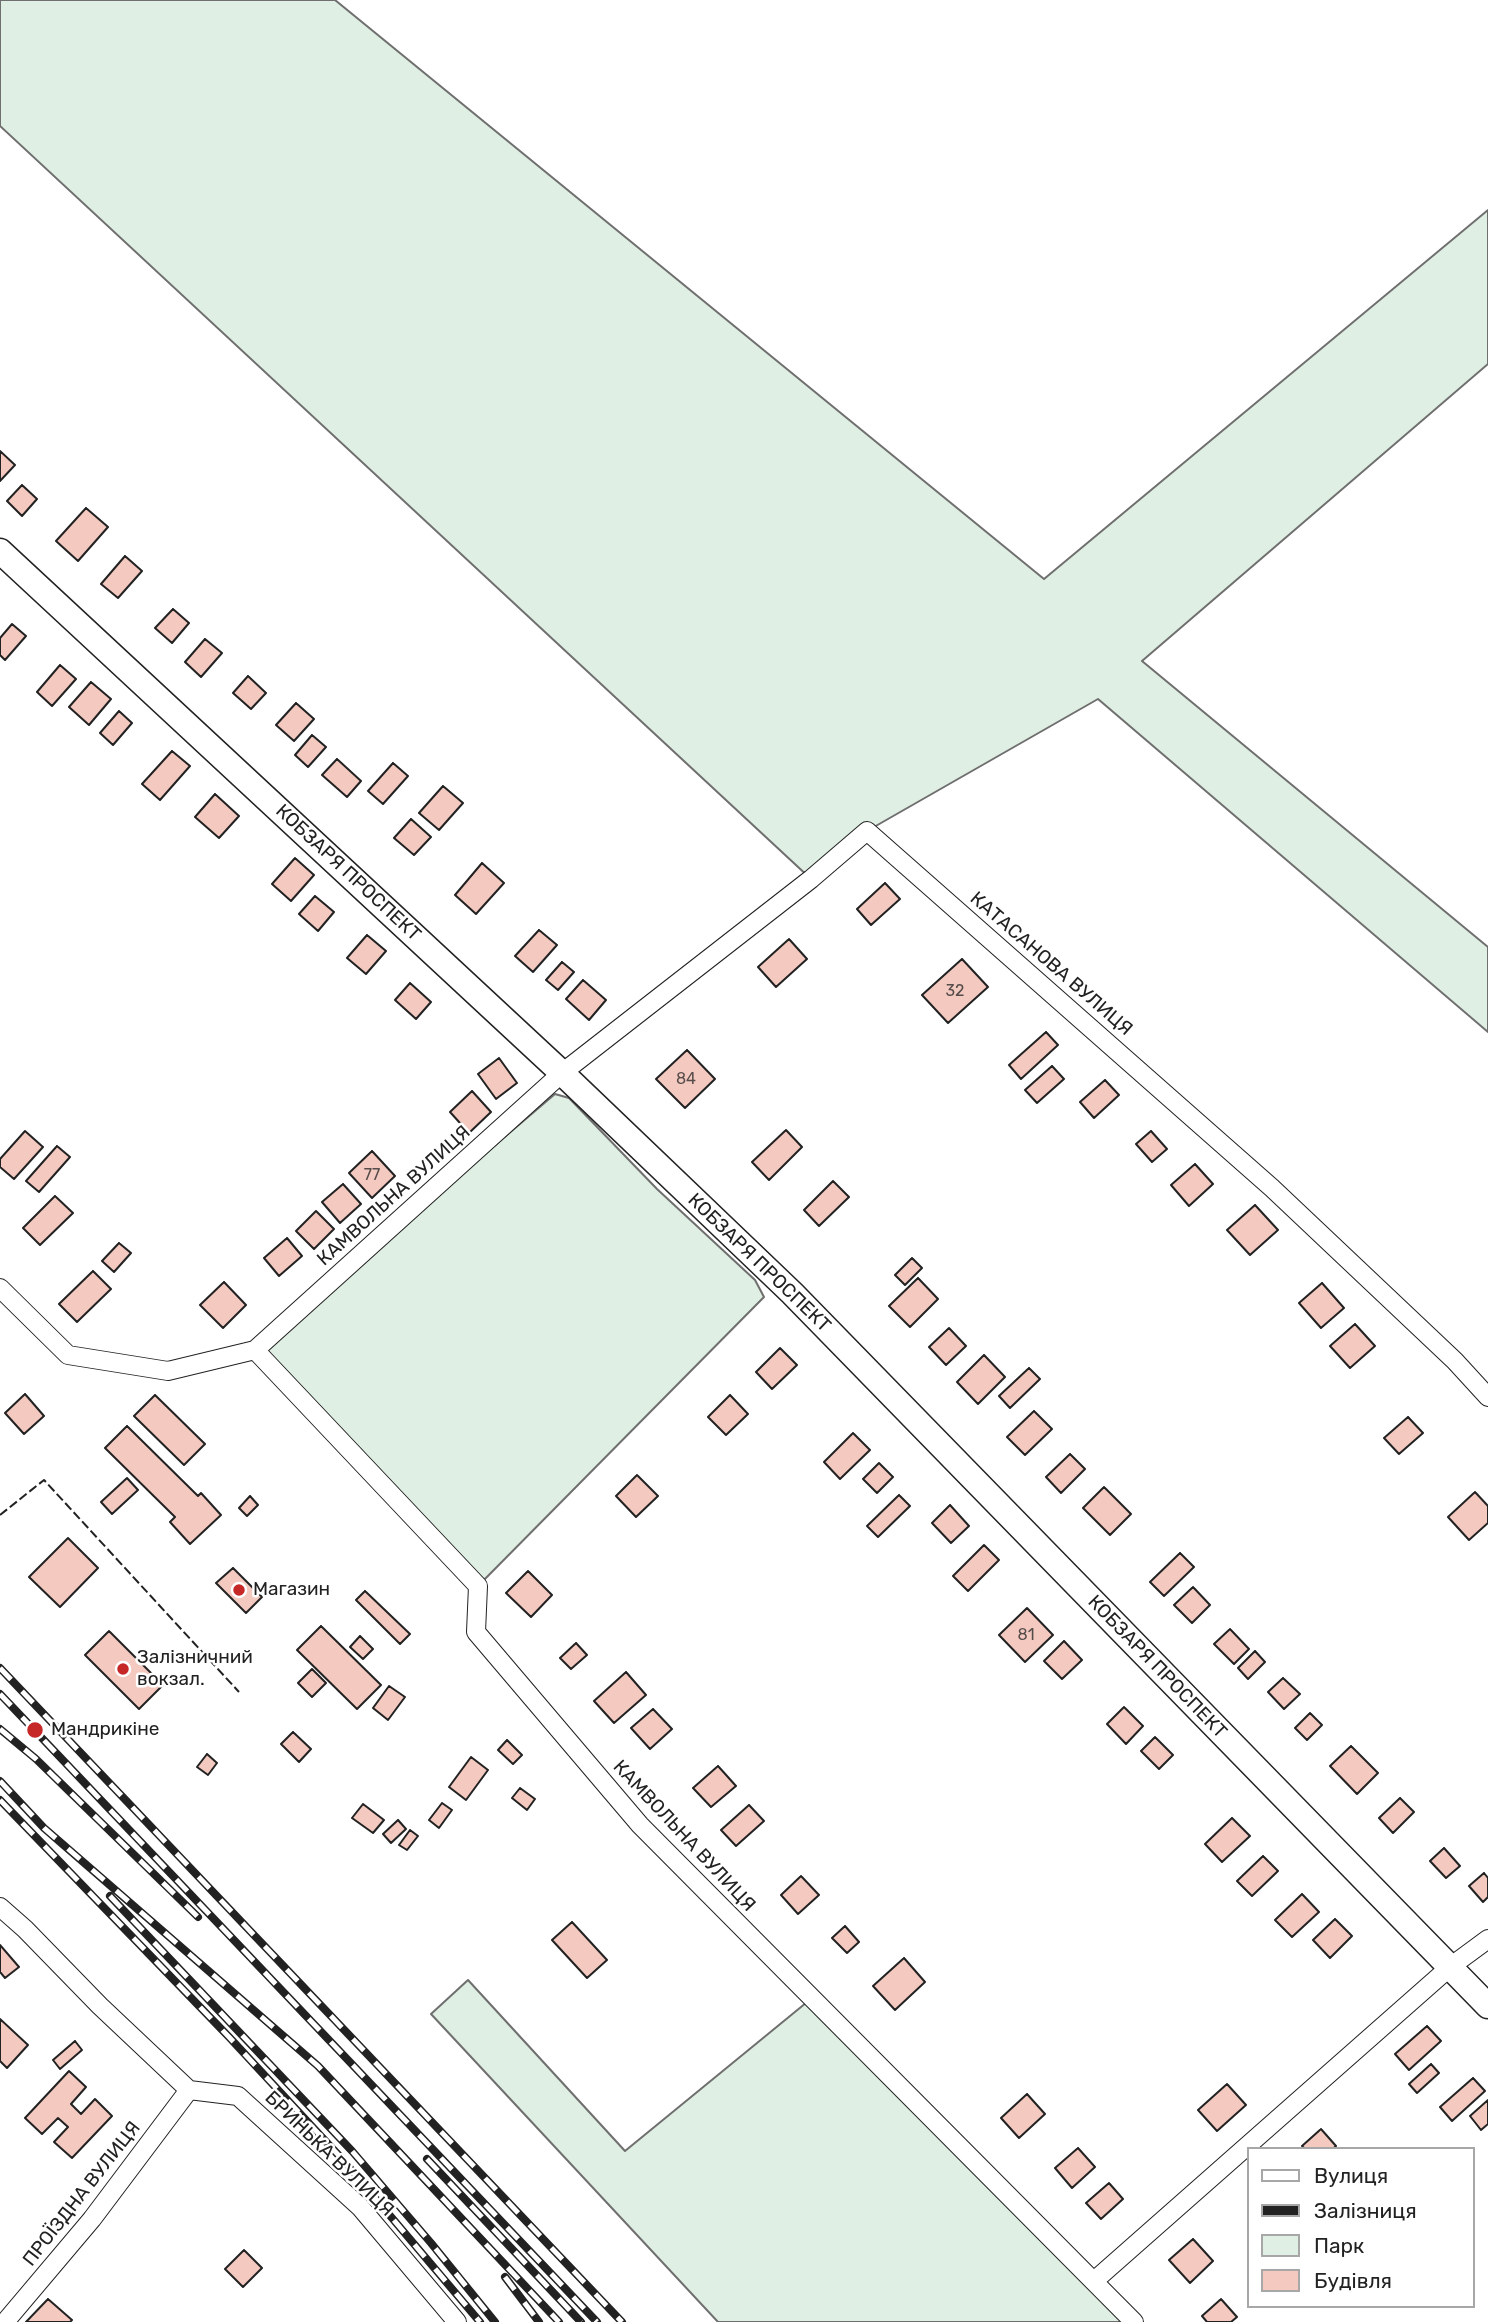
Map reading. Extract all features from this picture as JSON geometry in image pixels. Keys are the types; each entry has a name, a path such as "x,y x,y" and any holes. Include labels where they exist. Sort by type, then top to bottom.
{"main road":[{"name":"КОБЗАРЯ ПРОСПЕКТ","path":"0,551 562,1073 793,1294 1488,2006"}],"street":[{"name":"КАТАСАНОВА ВУЛИЦЯ","path":"562,1073 867,831 1272,1188 1455,1360 1488,1397"},
{"name":"КАМВОЛЬНА ВУЛИЦЯ","path":"0,1288 68,1355 168,1371 255,1350 562,1073"},
{"name":"КАМВОЛЬНА ВУЛИЦЯ","path":"255,1350 478,1586 476,1632 640,1825 1134,2322"},
{"path":"0,1907 189,2090"},
{"path":"1094,2281 1450,1966 1488,1939"},
{"name":"ПРОЇЗДНА ВУЛИЦЯ","path":"5,2322 92,2219 189,2090"},
{"name":"БРИНЬКА ВУЛИЦЯ","path":"189,2090 238,2096 360,2207 457,2322"}],"green space":[{"path":"0,0 335,0 1044,579 1488,210 1488,364 1142,661 1488,947 1488,1032 1098,699 867,831 811,879 0,126"},
{"path":"555,1094 569,1098 657,1189 755,1280 764,1297 478,1586 255,1350"},
{"path":"468,1980 625,2151 812,1998 1134,2322 718,2322 431,2014"}],"building":[{"path":"0,451 15,465 0,481"},
{"path":"22,485 37,499 22,516 7,501"},
{"path":"86,508 108,527 78,561 56,541"},
{"path":"125,556 142,571 118,598 101,584"},
{"path":"173,609 189,623 172,643 155,628"},
{"path":"12,624 26,636 5,660 0,655 0,638"},
{"path":"205,639 222,653 201,677 185,662"},
{"path":"60,665 76,679 52,706 37,692"},
{"path":"248,676 266,693 251,709 233,693"},
{"path":"91,682 111,699 89,725 69,707"},
{"path":"296,703 314,719 294,741 276,725"},
{"path":"119,711 132,723 113,745 100,733"},
{"path":"312,735 326,747 308,767 295,755"},
{"path":"172,751 190,766 160,800 142,784"},
{"path":"337,759 361,781 347,797 322,775"},
{"path":"393,763 408,776 383,804 368,791"},
{"path":"443,786 463,803 439,830 419,813"},
{"path":"215,794 239,816 219,838 195,817"},
{"path":"411,819 431,837 414,855 394,838"},
{"path":"295,858 314,875 291,901 272,884"},
{"path":"482,863 504,883 476,914 455,895"},
{"path":"885,883 900,899 871,925 857,909"},
{"path":"315,896 334,912 318,931 299,914"},
{"path":"539,930 557,945 533,972 515,956"},
{"path":"367,935 386,951 366,974 347,958"},
{"path":"789,939 807,959 776,987 758,967"},
{"path":"962,959 988,987 948,1023 922,995"},
{"path":"562,962 574,972 558,990 546,980"},
{"path":"583,980 606,1000 589,1020 566,999"},
{"path":"410,983 431,1002 416,1019 395,1000"},
{"path":"1046,1032 1058,1045 1021,1079 1009,1065"},
{"path":"687,1050 715,1079 685,1108 656,1079"},
{"path":"499,1058 517,1083 496,1099 478,1074"},
{"path":"1052,1066 1064,1079 1037,1103 1025,1090"},
{"path":"1105,1080 1119,1095 1094,1118 1080,1102"},
{"path":"472,1091 491,1112 469,1133 450,1112"},
{"path":"786,1130 802,1147 769,1180 752,1162"},
{"path":"25,1131 43,1147 14,1179 0,1167 0,1159"},
{"path":"1151,1131 1167,1149 1152,1162 1136,1144"},
{"path":"57,1146 70,1157 39,1192 26,1181"},
{"path":"372,1151 395,1176 372,1198 349,1173"},
{"path":"1195,1164 1213,1184 1189,1206 1171,1185"},
{"path":"833,1181 849,1197 819,1226 804,1210"},
{"path":"343,1184 361,1204 340,1223 322,1202"},
{"path":"55,1196 73,1213 40,1245 23,1228"},
{"path":"1255,1205 1278,1230 1250,1255 1227,1230"},
{"path":"316,1211 334,1229 314,1249 296,1231"},
{"path":"287,1238 302,1256 279,1276 264,1258"},
{"path":"119,1243 131,1253 114,1272 102,1261"},
{"path":"912,1258 922,1268 905,1285 895,1275"},
{"path":"93,1271 111,1289 77,1322 59,1304"},
{"path":"918,1278 938,1299 910,1327 889,1306"},
{"path":"224,1282 246,1305 223,1328 200,1305"},
{"path":"1322,1283 1344,1308 1321,1328 1299,1303"},
{"path":"1355,1324 1375,1346 1350,1368 1330,1346"},
{"path":"949,1328 966,1346 946,1365 929,1347"},
{"path":"780,1348 797,1365 772,1389 756,1372"},
{"path":"984,1355 1005,1377 978,1404 957,1382"},
{"path":"1029,1368 1040,1379 1010,1408 999,1396"},
{"path":"25,1394 44,1416 24,1434 5,1413"},
{"path":"155,1395 205,1444 184,1465 134,1416"},
{"path":"730,1395 748,1414 726,1435 708,1417"},
{"path":"1034,1411 1052,1429 1025,1455 1007,1437"},
{"path":"1408,1417 1423,1433 1399,1454 1384,1438"},
{"path":"127,1426 198,1496 201,1493 221,1515 190,1544 170,1522 175,1517 105,1448"},
{"path":"853,1433 870,1450 840,1479 824,1462"},
{"path":"1070,1454 1085,1469 1061,1493 1046,1477"},
{"path":"879,1463 893,1477 877,1493 863,1479"},
{"path":"637,1475 658,1496 636,1517 616,1496"},
{"path":"127,1478 138,1490 112,1514 101,1502"},
{"path":"1104,1487 1131,1514 1110,1535 1083,1508"},
{"path":"1475,1492 1488,1506 1488,1523 1469,1540 1448,1517"},
{"path":"899,1495 910,1506 878,1537 867,1526"},
{"path":"250,1496 258,1505 247,1516 239,1508"},
{"path":"950,1505 969,1526 951,1543 932,1523"},
{"path":"68,1538 98,1568 60,1607 29,1577"},
{"path":"984,1545 999,1560 968,1591 953,1576"},
{"path":"1180,1553 1194,1567 1164,1596 1150,1582"},
{"name":"Магазин","path":"233,1568 262,1597 246,1613 216,1583"},
{"path":"528,1571 552,1595 531,1617 506,1593"},
{"path":"1193,1587 1210,1605 1192,1623 1174,1605"},
{"path":"365,1591 410,1634 400,1644 356,1600"},
{"path":"1027,1608 1053,1635 1025,1662 999,1635"},
{"path":"321,1626 381,1685 357,1709 297,1650"},
{"path":"1230,1629 1249,1649 1234,1664 1214,1644"},
{"name":"Залізничний вокзал.","path":"109,1631 163,1685 139,1709 85,1655"},
{"path":"360,1636 373,1649 363,1659 350,1647"},
{"path":"1064,1641 1082,1660 1062,1679 1044,1661"},
{"path":"576,1643 587,1655 571,1669 560,1658"},
{"path":"1255,1651 1265,1662 1248,1679 1238,1668"},
{"path":"312,1669 326,1683 312,1697 298,1683"},
{"path":"626,1672 646,1695 614,1723 594,1701"},
{"path":"1283,1678 1300,1694 1284,1709 1268,1692"},
{"path":"389,1686 405,1697 388,1720 373,1708"},
{"path":"1124,1707 1143,1726 1126,1744 1107,1724"},
{"path":"653,1709 672,1729 650,1749 631,1728"},
{"path":"1310,1713 1322,1725 1307,1740 1295,1728"},
{"path":"293,1732 311,1749 299,1762 281,1744"},
{"path":"1155,1737 1173,1755 1159,1769 1141,1751"},
{"path":"507,1740 522,1755 513,1764 498,1750"},
{"path":"1351,1746 1378,1773 1357,1794 1330,1766"},
{"path":"207,1754 217,1763 208,1775 197,1767"},
{"path":"471,1757 488,1770 466,1800 449,1787"},
{"path":"718,1766 736,1786 711,1807 693,1788"},
{"path":"520,1788 535,1799 527,1810 512,1798"},
{"path":"1400,1798 1414,1812 1393,1833 1379,1818"},
{"path":"442,1803 452,1810 439,1828 429,1820"},
{"path":"363,1804 384,1820 373,1833 352,1818"},
{"path":"749,1805 764,1821 736,1846 721,1830"},
{"path":"1232,1818 1250,1836 1222,1862 1205,1844"},
{"path":"398,1820 406,1829 391,1843 383,1834"},
{"path":"410,1830 418,1836 407,1850 399,1845"},
{"path":"1444,1848 1460,1866 1446,1878 1430,1861"},
{"path":"1263,1856 1278,1871 1252,1896 1237,1881"},
{"path":"1484,1873 1488,1878 1488,1897 1483,1902 1469,1886"},
{"path":"801,1876 819,1895 798,1914 781,1895"},
{"path":"1302,1894 1319,1912 1292,1937 1275,1920"},
{"path":"1335,1919 1352,1936 1330,1958 1313,1940"},
{"path":"572,1922 607,1960 587,1978 552,1940"},
{"path":"845,1926 859,1942 847,1953 832,1938"},
{"path":"0,1945 19,1967 5,1978 0,1972"},
{"path":"904,1958 925,1982 895,2010 873,1986"},
{"path":"0,2019 28,2045 7,2068 0,2061"},
{"path":"1427,2026 1441,2041 1409,2070 1395,2054"},
{"path":"75,2041 82,2050 60,2069 53,2060"},
{"path":"1431,2064 1439,2073 1417,2093 1409,2084"},
{"path":"69,2071 86,2087 71,2104 81,2114 95,2099 112,2116 72,2158 54,2142 68,2127 58,2118 42,2134 25,2118"},
{"path":"1473,2078 1485,2091 1452,2121 1440,2107"},
{"path":"1227,2084 1246,2105 1217,2131 1198,2110"},
{"path":"1027,2094 1045,2114 1019,2138 1001,2118"},
{"path":"1488,2100 1488,2124 1481,2130 1470,2116"},
{"path":"1321,2129 1336,2146 1303,2147"},
{"path":"1078,2148 1095,2167 1072,2188 1055,2168"},
{"path":"1109,2183 1123,2199 1101,2219 1086,2203"},
{"path":"1193,2239 1213,2261 1190,2283 1169,2260"},
{"path":"244,2250 262,2268 243,2287 225,2269"},
{"path":"48,2299 72,2320 26,2322"},
{"path":"1221,2299 1237,2317 1231,2322 1207,2322 1202,2316"}],"railway":[{"path":"0,1668 622,2322"},
{"path":"0,1694 597,2322"},
{"path":"0,1729 36,1759 198,1917"},
{"path":"0,1781 44,1828 318,2066 559,2322"},
{"path":"0,1800 229,2037 343,2160 480,2322"},
{"path":"110,1896 352,2151 495,2322"},
{"path":"427,2159 581,2322"},
{"path":"505,2277 539,2322"}],"fence":[{"path":"0,1515 44,1480 239,1692"}],"place":[{"name":"Магазин","path":"239,1590"},
{"name":"Залізничний вокзал.","path":"123,1669"},
{"name":"Мандрикіне","path":"35,1730"}]}
